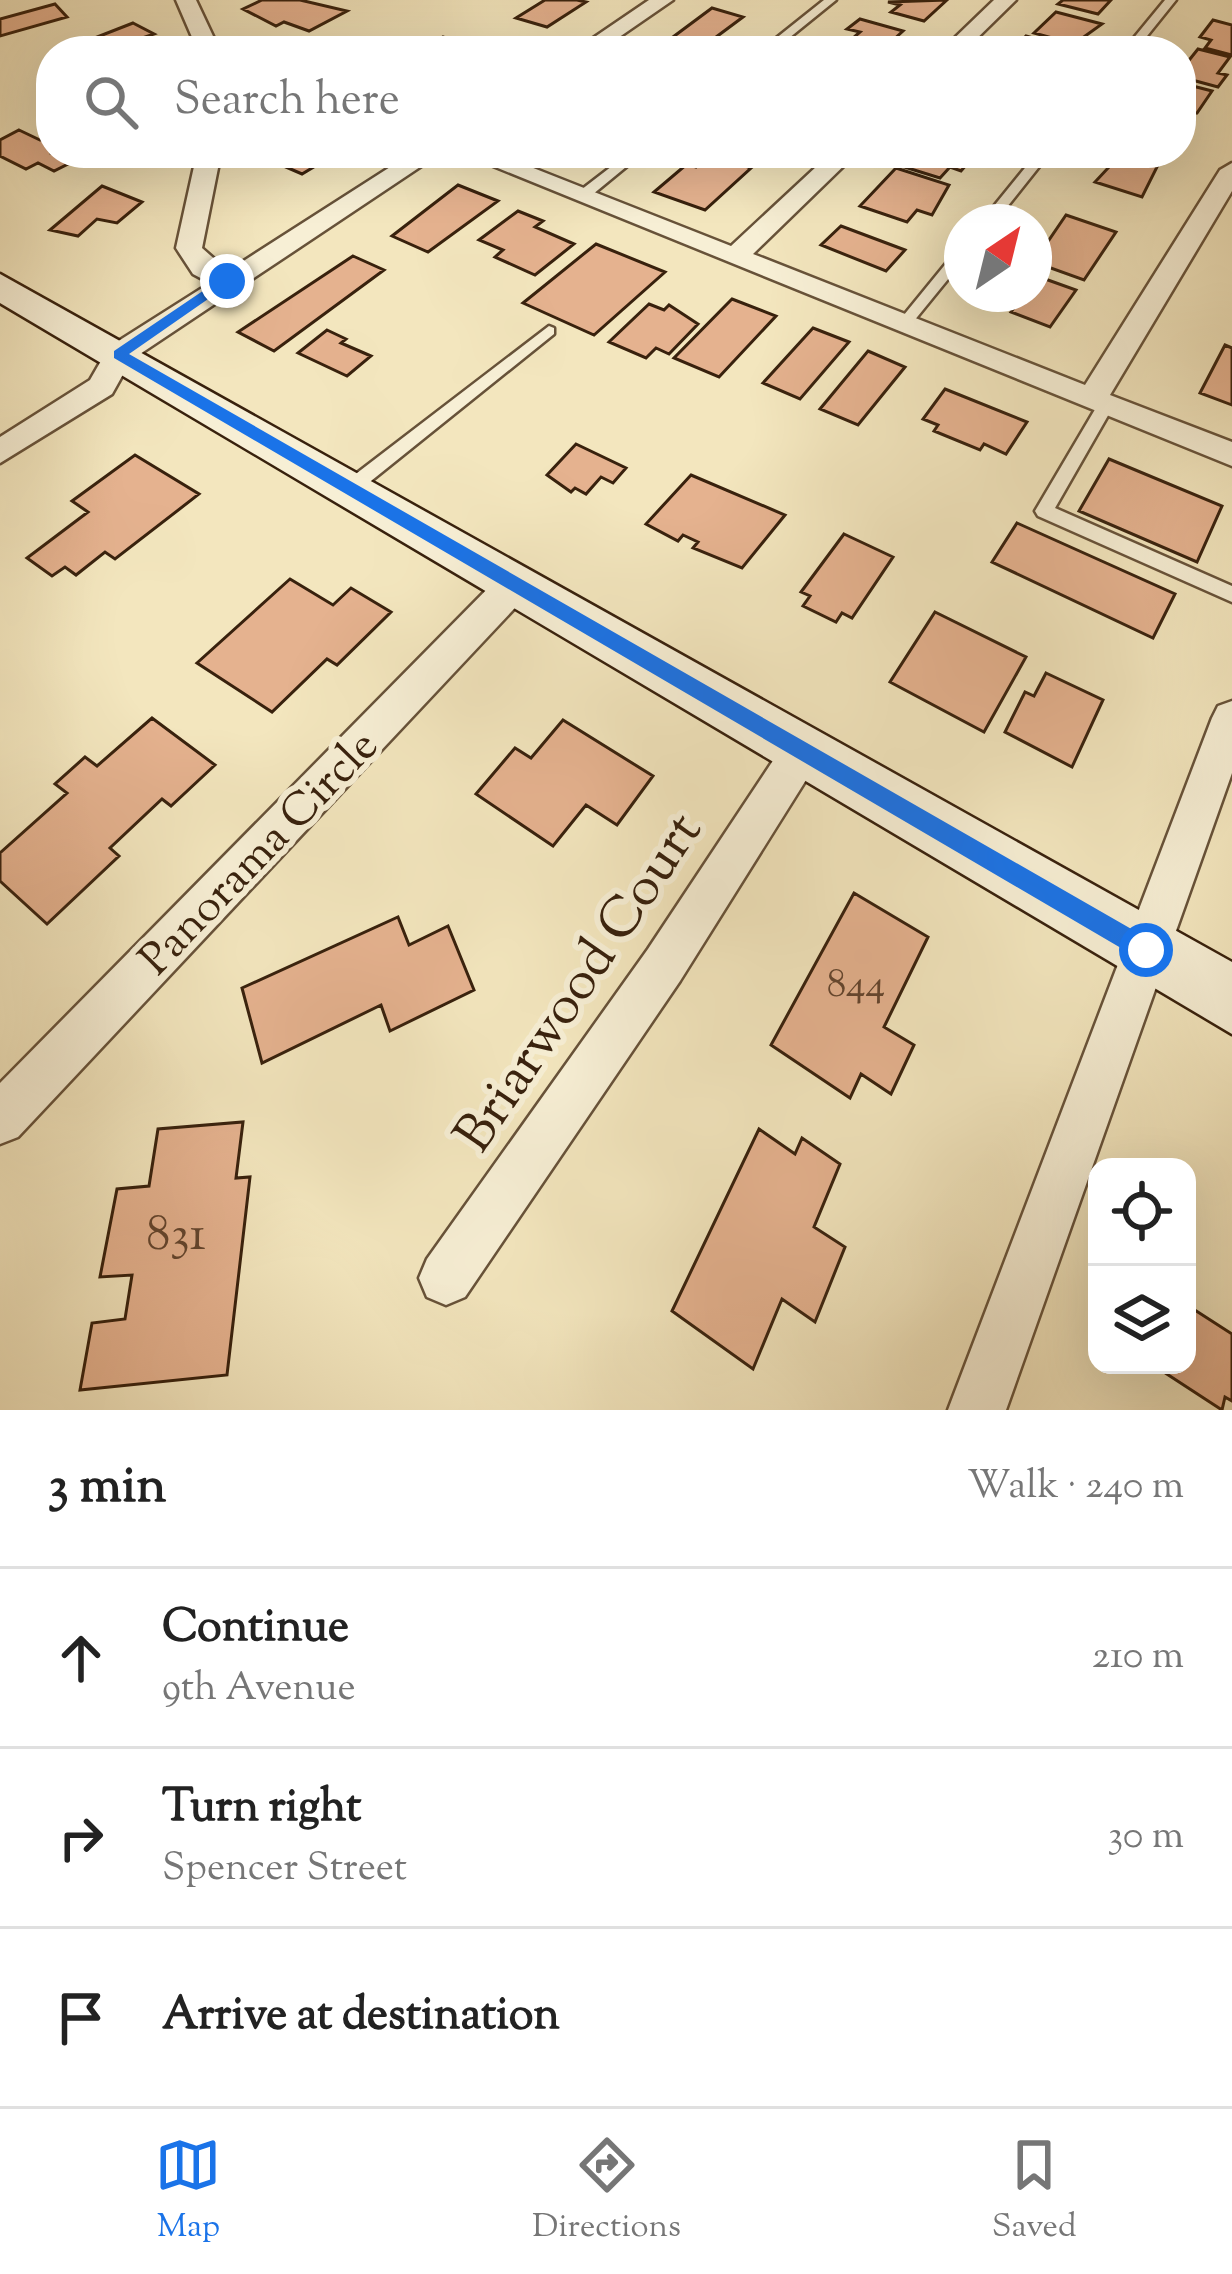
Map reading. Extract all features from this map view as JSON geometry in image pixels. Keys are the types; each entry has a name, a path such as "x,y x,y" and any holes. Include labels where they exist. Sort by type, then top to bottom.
{"main road":[{"path":"0,286 1232,1000"}],"street":[{"path":"186,0 202,36"},
{"path":"607,36 660,0"},
{"path":"968,36 1006,0"},
{"path":"206,168 190,248 203,268 227,281"},
{"path":"0,452 101,387 119,354 405,168"},
{"path":"511,168 1232,455"},
{"path":"735,257 828,168"},
{"path":"1099,402 1232,170"},
{"name":"Panorama Circle","path":"0,1118 515,584"},
{"path":"977,1410 1232,718"},
{"name":"Briarwood Court","path":"446,1278 664,965 802,751"}],"lane":[{"path":"785,36 831,0"},
{"path":"1141,36 1171,0"},
{"path":"582,196 618,168"},
{"path":"1003,204 1032,168"},
{"path":"904,324 944,275"},
{"path":"350,488 549,331"},
{"path":"1099,402 1044,511 1232,594"}],"building":[{"path":"262,0 300,0 347,11 309,31 284,22 276,26 243,9"},
{"path":"545,0 586,2 547,27 516,18"},
{"path":"947,0 924,21 891,12 900,5 888,2"},
{"path":"1063,0 1111,0 1098,14 1058,4"},
{"path":"55,4 67,17 0,36 0,19"},
{"path":"712,8 743,17 717,36 674,36"},
{"path":"1056,12 1102,24 1085,36 1034,33"},
{"path":"860,19 903,31 898,36 855,36 860,32 847,29"},
{"path":"1213,20 1232,25 1232,55 1205,48 1211,40 1200,37"},
{"path":"133,23 154,34 148,36 100,36"},
{"path":"1196,52 1230,57 1218,73 1227,75 1218,87 1196,81"},
{"path":"1196,87 1212,91 1197,113"},
{"path":"19,130 36,138 36,164 26,169 0,156 0,140"},
{"path":"682,168 751,168 705,210 654,192"},
{"path":"896,168 949,185 932,215 917,210 907,222 860,206"},
{"path":"908,168 949,168 940,178"},
{"path":"1108,168 1156,168 1142,197 1095,182"},
{"path":"458,185 498,201 428,252 392,236"},
{"path":"102,186 142,202 117,223 97,219 78,236 50,230"},
{"path":"518,211 543,221 535,227 574,244 535,275 495,257 503,250 479,240"},
{"path":"1066,215 1116,232 1084,280 1052,268 1052,236"},
{"path":"841,226 905,250 886,271 821,245"},
{"path":"596,244 665,272 594,335 523,303"},
{"path":"353,256 384,270 274,351 238,332"},
{"path":"1052,281 1076,290 1050,327 1011,312 1052,312"},
{"path":"732,299 776,316 719,377 674,358"},
{"path":"649,304 664,310 669,305 698,324 669,354 656,348 646,358 609,342"},
{"path":"813,328 849,342 800,399 763,383"},
{"path":"327,330 346,339 341,343 371,356 347,376 298,353"},
{"path":"1225,345 1232,348 1232,405 1200,393"},
{"path":"868,351 905,367 858,425 820,409"},
{"path":"945,389 1027,422 1006,454 984,444 980,450 934,431 938,425 923,419"},
{"path":"576,444 626,468 613,483 601,477 586,494 575,488 571,492 547,475"},
{"path":"135,455 199,494 115,559 105,552 76,575 65,567 52,576 27,558 88,512 72,501"},
{"path":"1109,459 1222,506 1197,562 1079,511"},
{"path":"691,475 785,515 742,568 693,548 698,542 683,535 678,541 646,524"},
{"path":"1017,523 1175,594 1153,638 992,562"},
{"path":"844,534 893,557 852,618 842,613 836,622 803,606 810,596 801,592"},
{"path":"290,579 333,605 351,588 391,612 337,665 327,659 272,712 197,663"},
{"path":"935,612 1026,657 984,732 890,682"},
{"path":"1046,673 1103,700 1072,767 1005,732 1025,692 1034,696"},
{"path":"152,718 215,765 171,806 162,799 110,848 119,856 47,924 0,881 0,853 67,793 55,784 85,757 97,766"},
{"path":"563,720 653,776 617,825 586,805 553,846 476,794 515,748 531,758"},
{"path":"854,893 928,937 884,1027 914,1045 891,1094 861,1074 850,1098 771,1045"},
{"path":"398,917 409,945 448,926 474,990 390,1031 381,1005 262,1063 242,988"},
{"path":"243,1122 236,1178 250,1177 227,1375 80,1390 92,1323 125,1319 132,1275 100,1277 117,1189 149,1186 158,1129"},
{"path":"759,1129 795,1154 802,1138 840,1164 814,1227 845,1247 815,1322 782,1299 753,1369 672,1311"},
{"path":"1196,1311 1232,1334 1232,1401 1225,1397 1222,1410 1167,1374 1196,1374"}],"route":[{"path":"227,281 119,354 1146,950"}]}
